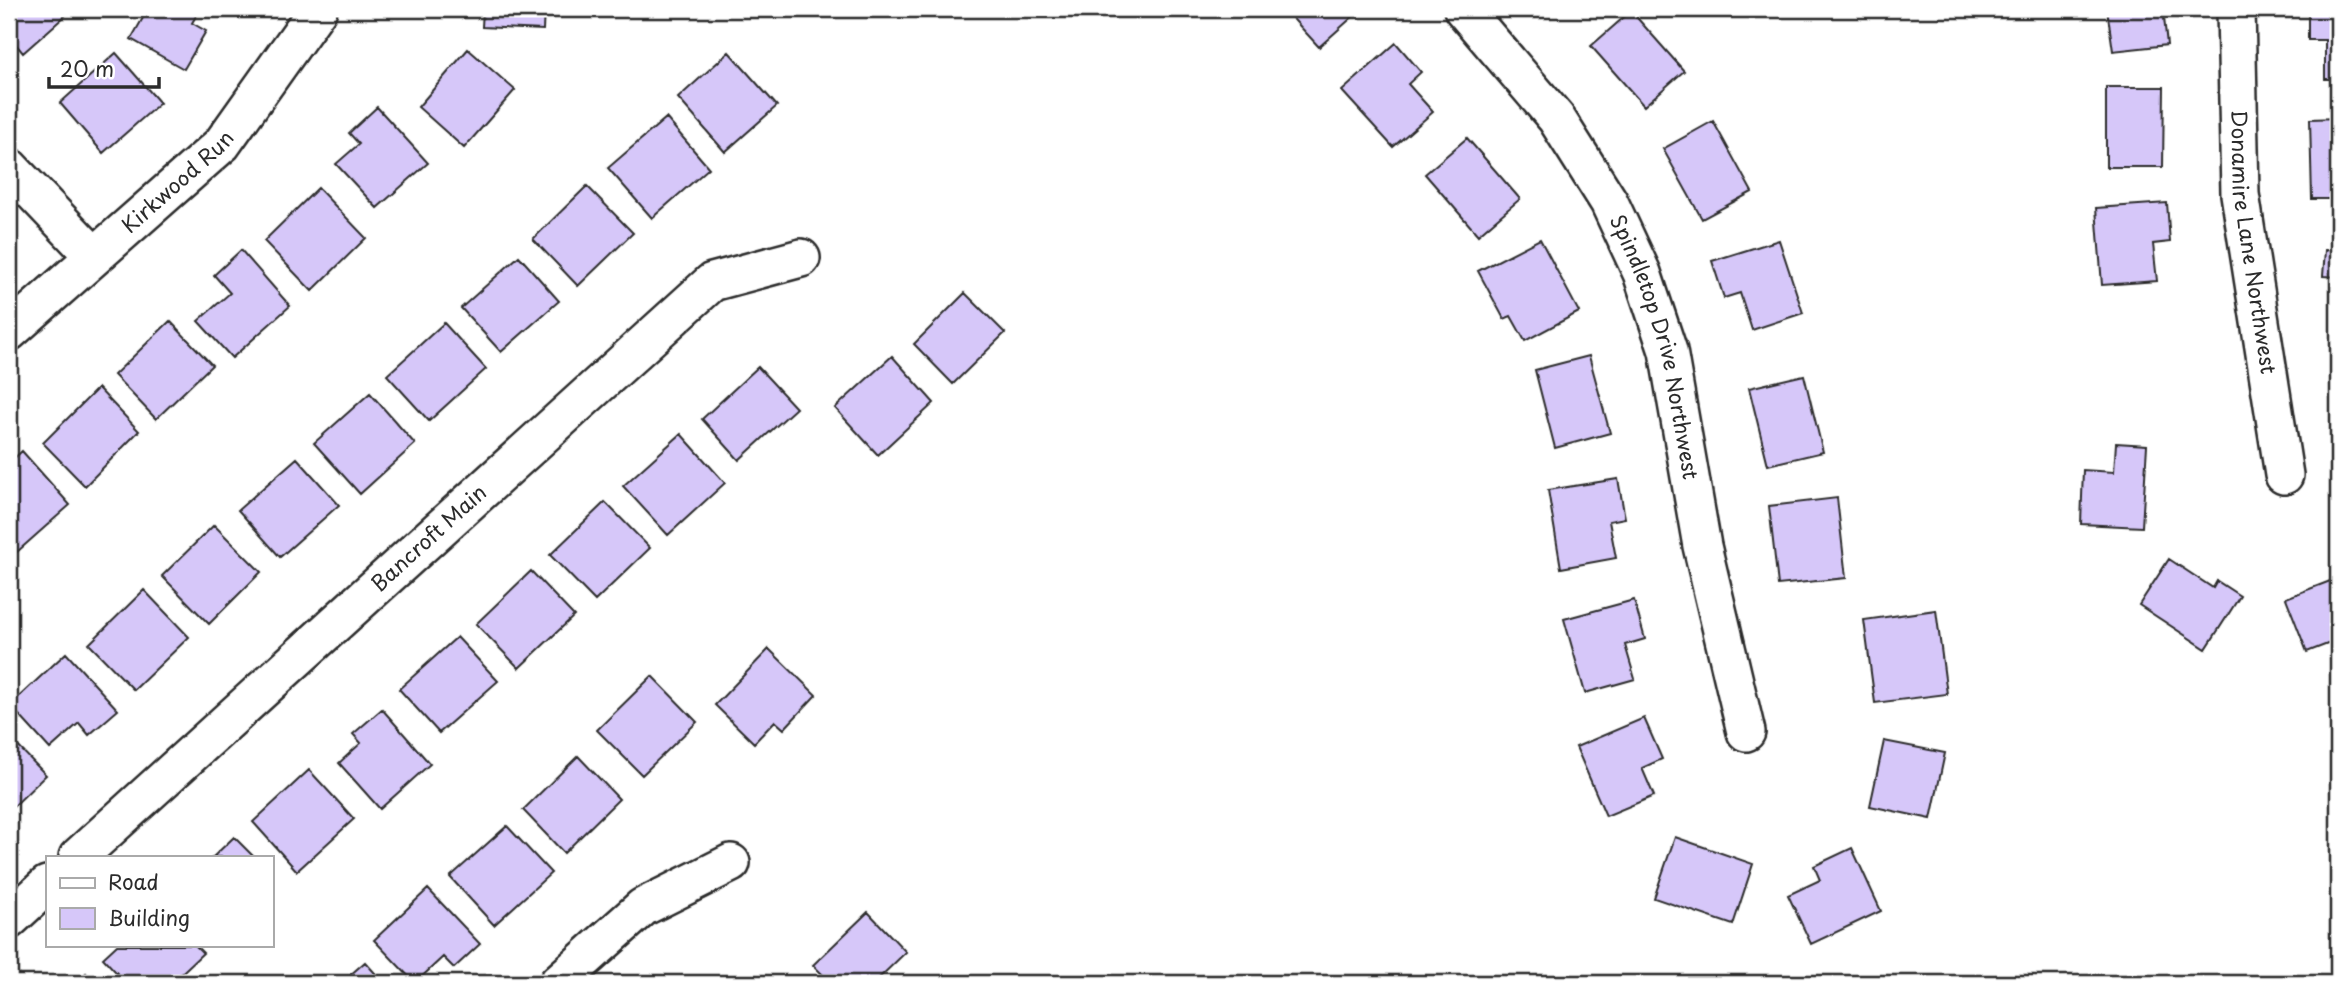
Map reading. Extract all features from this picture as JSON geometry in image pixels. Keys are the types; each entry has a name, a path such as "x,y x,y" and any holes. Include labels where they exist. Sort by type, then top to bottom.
{"street":[{"name":"Kirkwood Run","path":"9,332 93,255 222,144 318,9"},
{"name":"Spindletop Drive Northwest","path":"1463,9 1556,118 1609,202 1642,273 1668,352 1702,546 1746,732"},
{"name":"Donamire Lane Northwest","path":"2236,9 2240,194 2284,475"},
{"path":"9,167 93,255"},
{"name":"Bancroft Main","path":"79,856 712,282 801,258"},
{"path":"558,983 643,907 731,863"},
{"path":"9,920 46,887"}],"building":[{"path":"9,9 58,9 65,16 23,53 9,36"},
{"path":"148,9 200,9 192,23 206,31 184,69 131,39"},
{"path":"483,9 544,9 543,30 482,27"},
{"path":"1284,9 1355,9 1358,12 1319,47"},
{"path":"2107,9 2163,9 2167,45 2113,51"},
{"path":"2308,9 2338,9 2338,79 2325,79 2325,40 2308,40"},
{"path":"1631,11 1684,71 1644,106 1591,46"},
{"path":"1396,43 1421,72 1408,84 1433,112 1393,147 1342,91"},
{"path":"468,49 515,90 464,148 418,107"},
{"path":"729,52 777,106 725,152 678,98"},
{"path":"116,53 160,103 103,153 60,103"},
{"path":"2106,87 2164,87 2163,167 2106,167"},
{"path":"377,107 428,163 377,208 336,164 359,144 349,133"},
{"path":"666,118 709,168 652,218 608,168"},
{"path":"2338,118 2338,199 2312,199 2310,119"},
{"path":"1713,121 1752,192 1702,219 1663,149"},
{"path":"1467,138 1520,199 1478,235 1425,174"},
{"path":"587,186 633,233 578,286 533,239"},
{"path":"318,188 366,238 312,291 264,241"},
{"path":"2167,203 2170,242 2153,244 2157,281 2102,285 2096,208"},
{"path":"1540,239 1579,312 1525,341 1511,316 1504,319 1478,271"},
{"path":"1779,240 1803,313 1752,330 1740,293 1724,298 1712,261"},
{"path":"241,250 290,306 232,358 198,321 230,293 214,275"},
{"path":"2325,250 2338,251 2338,277 2323,276"},
{"path":"519,256 559,301 501,352 461,308"},
{"path":"965,293 1005,333 953,384 914,344"},
{"path":"170,321 212,365 156,419 114,375"},
{"path":"444,323 486,369 429,421 387,375"},
{"path":"892,356 934,403 878,455 835,408"},
{"path":"1589,356 1610,433 1555,448 1535,370"},
{"path":"758,367 796,408 739,460 702,419"},
{"path":"1804,375 1823,452 1768,465 1749,388"},
{"path":"98,388 139,431 85,486 43,443"},
{"path":"370,393 415,444 360,494 314,443"},
{"path":"681,434 725,483 668,535 623,486"},
{"path":"2116,443 2147,445 2142,527 2081,524 2083,470 2114,472"},
{"path":"22,451 70,505 9,559 9,463"},
{"path":"297,458 339,505 280,557 238,510"},
{"path":"1618,479 1625,518 1609,521 1616,558 1561,568 1548,490"},
{"path":"1837,498 1846,578 1778,585 1769,506"},
{"path":"605,502 650,548 595,601 550,555"},
{"path":"214,525 261,572 209,624 162,576"},
{"path":"2169,559 2213,588 2217,581 2240,596 2206,649 2139,605"},
{"path":"531,571 574,616 519,668 476,624"},
{"path":"2338,578 2338,640 2307,652 2286,598"},
{"path":"144,590 189,637 134,690 89,644"},
{"path":"1634,600 1645,639 1625,645 1635,679 1585,693 1564,619"},
{"path":"1936,610 1947,694 1875,703 1864,620"},
{"path":"457,637 498,681 439,733 399,689"},
{"path":"769,649 816,695 784,729 775,721 754,743 715,705"},
{"path":"66,653 118,710 89,735 79,723 50,749 10,705"},
{"path":"652,676 697,722 642,775 597,730"},
{"path":"382,709 430,764 380,809 339,763 361,743 353,734"},
{"path":"1644,718 1662,759 1642,768 1654,796 1606,816 1576,747"},
{"path":"9,737 46,775 9,811"},
{"path":"1884,741 1945,753 1931,819 1870,806"},
{"path":"578,756 619,799 564,853 523,810"},
{"path":"309,770 354,819 297,871 253,822"},
{"path":"507,826 551,873 494,925 450,877"},
{"path":"234,837 253,856 214,856"},
{"path":"1675,837 1753,864 1733,925 1654,898"},
{"path":"1852,848 1881,911 1811,944 1788,895 1820,880 1814,866"},
{"path":"428,889 480,944 454,968 443,957 415,983 374,940"},
{"path":"868,912 906,952 874,983 831,983 813,965"},
{"path":"116,946 196,946 203,953 171,983 126,983 103,958"},
{"path":"365,962 384,983 341,983"},
{"path":"86,973 95,983 75,983"},
{"path":"796,976 798,983 771,983"}]}
